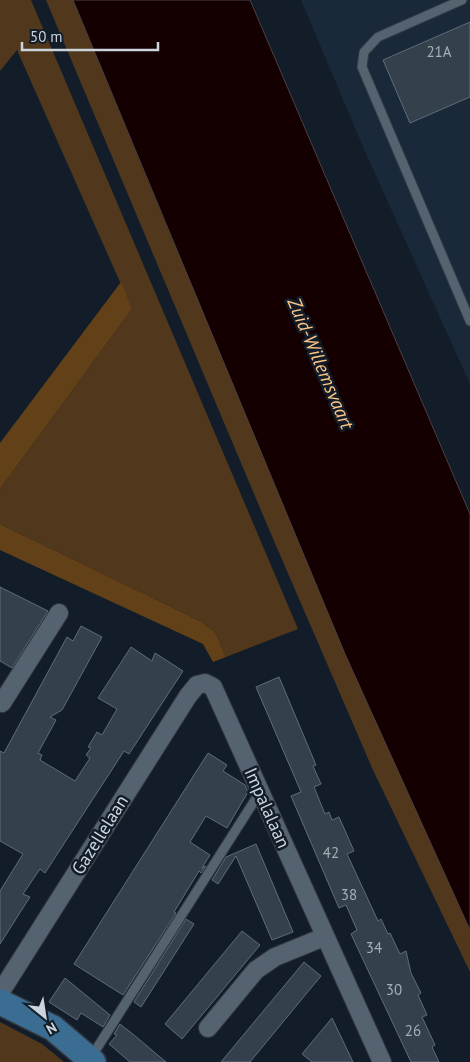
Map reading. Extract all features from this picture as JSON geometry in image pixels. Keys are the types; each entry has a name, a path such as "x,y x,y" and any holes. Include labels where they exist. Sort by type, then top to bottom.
{"street":[{"path":"0,702 2,703 59,613"},
{"name":"Impalalaan","path":"205,683 213,687 324,937 382,1062"},
{"name":"Gazellelaan","path":"0,993 188,696 197,685 205,683"},
{"path":"208,1028 256,970 275,957 324,937"},
{"path":"0,1002 53,1028 92,1061"}],"lane":[{"path":"462,0 378,37 364,52 362,67 470,321"},
{"path":"92,1061 260,792"}],"shaded area":[{"path":"0,0 31,0 298,629 226,657 215,632 200,621 0,524 0,489 132,309 17,50 0,71"},
{"path":"46,0 73,0 169,232 470,930 470,972 373,770 271,534"},
{"path":"301,0 470,0 470,384 364,149"},
{"path":"121,282 132,309 0,489 0,443"},
{"path":"0,524 200,621 215,632 226,657 213,662 203,644 0,550"},
{"path":"0,1022 42,1044 64,1062 0,1062"}],"water":[{"name":"Zuid-Willemsvaart","path":"73,0 250,0 470,514 470,930 345,654"}],"building":[{"path":"470,22 470,97 410,123 383,60"},
{"path":"0,587 48,611 12,668 0,661"},
{"path":"81,626 102,637 62,710 50,717 56,720 38,753 42,755 40,760 75,781 90,758 86,755 91,748 88,747 97,732 102,735 117,709 98,698 131,647 152,661 155,653 183,671 129,754 124,751 45,873 40,869 23,894 30,897 0,944 0,891 23,854 0,841 0,751 4,753 67,637 73,641"},
{"path":"279,677 316,765 313,766 321,784 314,787 325,814 329,812 332,820 339,817 354,851 347,854 378,921 381,919 400,954 406,951 411,973 421,993 418,995 427,1015 422,1017 435,1045 432,1047 439,1062 411,1062 351,934 357,930 346,905 339,908 291,796 301,792 256,687"},
{"path":"208,753 227,765 223,771 245,785 248,792 227,828 206,816 190,842 210,855 202,868 206,866 201,873 199,871 174,912 176,913 123,995 74,964"},
{"path":"256,844 293,932 272,940 236,856 218,884 212,880 226,857"},
{"path":"186,919 194,924 141,1007 134,1002"},
{"path":"242,931 260,945 182,1039 165,1024"},
{"path":"304,962 321,976 250,1062 221,1062"},
{"path":"65,978 110,1015 103,1027 81,1013 77,1020 49,1002"},
{"path":"332,1018 353,1062 312,1062 302,1054"},
{"path":"120,1024 166,1062 130,1062 109,1044 117,1035 114,1034"}]}
